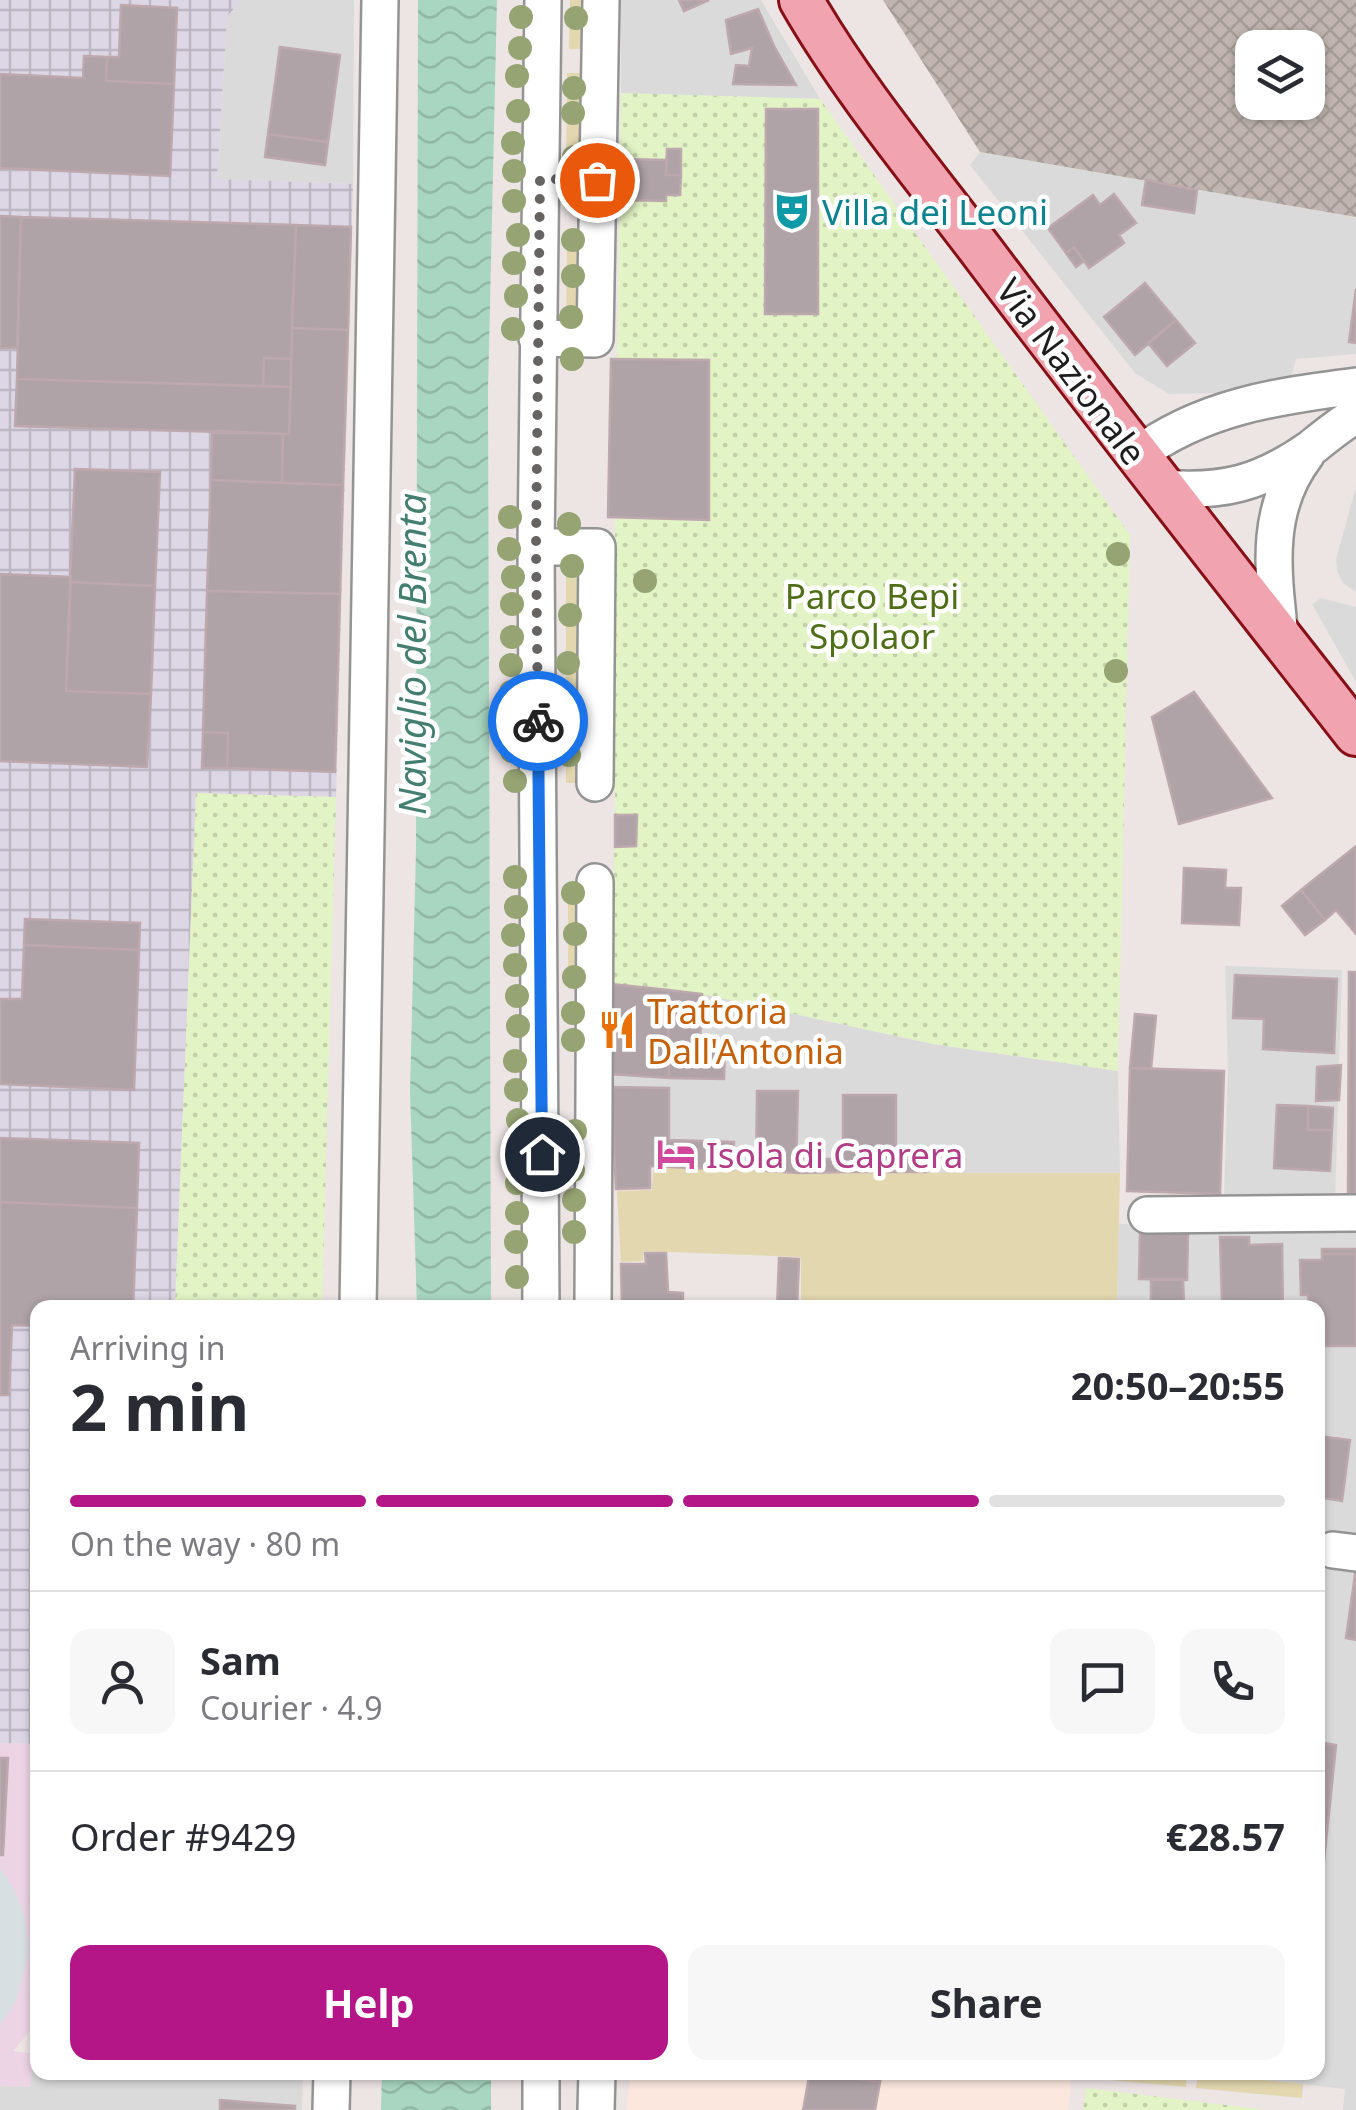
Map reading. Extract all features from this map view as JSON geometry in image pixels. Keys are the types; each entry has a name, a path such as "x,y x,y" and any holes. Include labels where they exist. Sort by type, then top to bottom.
{"main road":[{"name":"Via Nazionale","path":"801,0 933,187 1149,472 1356,734"}],"street":[{"path":"358,1300 380,0"},
{"path":"542,1300 536,547 543,0"},
{"path":"537,338 595,339 601,0"},
{"path":"542,62 600,63"},
{"path":"540,179 597,180"},
{"path":"1356,386 1294,394 1226,410 1185,425 1149,472 1202,491 1256,480 1356,416"},
{"path":"1280,636 1273,547 1276,514 1285,486 1312,446"},
{"path":"536,547 596,547 595,783"},
{"path":"593,1300 594,882"},
{"path":"542,1077 591,1078"},
{"path":"1147,1215 1356,1212"},
{"path":"331,2110 332,2080"},
{"path":"541,2080 541,2110"},
{"path":"596,2110 597,2080"}],"shaded area":[{"path":"0,0 241,0 227,17 217,179 353,184 336,797 196,793 175,1300 30,1300 30,1744 0,1743"},
{"path":"241,0 354,0 353,184 217,179 227,17"},
{"path":"570,0 583,0 582,49 569,49"},
{"path":"621,0 761,0 820,99 621,93"},
{"path":"883,0 1356,0 1356,217 980,152"},
{"path":"567,73 581,73 579,167 566,167"},
{"path":"980,152 1356,217 1356,354 1296,359 1290,381 1217,393 1169,394 1135,373 970,165"},
{"path":"567,236 579,236 577,326 566,326"},
{"path":"1356,487 1356,592 1343,583 1336,560"},
{"path":"566,558 577,558 578,783 566,783"},
{"path":"1321,598 1356,607 1356,682 1312,604"},
{"path":"568,886 579,886 580,983 568,983"},
{"path":"1225,966 1342,970 1335,1201 1224,1195 1228,1069"},
{"path":"611,984 702,994 933,1044 1118,1071 1120,1173 796,1173 651,1166 650,1188 616,1189"},
{"path":"668,1167 796,1173 1120,1173 1117,1300 801,1300 801,1257 643,1251 643,1261 621,1262 617,1191 652,1190 653,1170"},
{"path":"1119,1224 1356,1227 1356,2110 1343,2110 1345,2089 1266,2080 1325,2080 1325,1300 1117,1300"},
{"path":"0,1743 30,1744 30,2031 13,2051 30,2053 31,2080 30,2087 0,2086"},
{"path":"0,1867 24,1914 29,1951 16,2001 0,2026"},
{"path":"31,2080 303,2080 302,2110 0,2110 0,2086 30,2087"},
{"path":"630,2080 1071,2080 1068,2110 626,2110"},
{"path":"1109,2080 1186,2080 1186,2087"},
{"path":"1197,2080 1303,2084 1302,2098 1196,2088"}],"green space":[{"name":"Parco Bepi Spolaor","path":"621,93 820,99 1130,535 1118,1071 933,1044 702,994 611,984 615,518 608,517 611,359 617,358"},
{"path":"196,793 336,797 322,1300 175,1300"},
{"path":"1086,2088 1267,2110 1083,2110"}],"water":[{"path":"418,0 497,0 488,391 491,1300 417,1300 410,1092 416,849"},
{"path":"382,2080 491,2080 491,2110 381,2110"}],"building":[{"path":"679,0 709,0 684,11"},
{"path":"121,5 177,8 174,84 106,81 107,57 119,57"},
{"path":"758,9 796,85 733,84 736,65 749,66 752,48 731,54 726,20"},
{"path":"280,47 340,55 328,142 268,134"},
{"path":"84,56 107,57 106,81 174,84 170,176 0,168 0,74 83,78"},
{"name":"Villa dei Leoni","path":"766,109 818,109 818,314 765,314"},
{"path":"268,134 328,142 325,165 265,157"},
{"path":"667,149 681,149 681,175 666,175"},
{"path":"618,159 667,160 666,175 681,175 680,195 666,195 666,201 618,200"},
{"path":"1146,180 1197,190 1194,213 1142,205"},
{"path":"1114,194 1136,223 1119,235 1124,243 1089,268 1074,247 1066,253 1048,228 1093,195 1100,205"},
{"path":"0,216 21,217 17,348 0,348"},
{"path":"21,217 296,225 291,359 264,358 263,386 17,379"},
{"path":"296,225 351,227 348,330 292,328"},
{"path":"1074,247 1084,261 1076,267 1066,253"},
{"path":"1145,283 1176,320 1135,355 1104,317"},
{"path":"1356,289 1356,343 1349,342"},
{"path":"1176,320 1195,343 1167,366 1148,343"},
{"path":"292,328 348,330 343,485 282,483 283,434 289,434"},
{"path":"264,358 291,359 291,387 263,386"},
{"path":"611,359 709,360 709,520 608,517"},
{"path":"17,379 291,387 289,434 15,426"},
{"path":"212,431 283,434 282,483 211,480"},
{"path":"75,469 160,472 155,586 70,582"},
{"path":"211,480 343,485 340,594 207,591"},
{"path":"0,574 71,577 66,691 151,694 147,767 0,761"},
{"path":"70,582 155,586 151,694 66,691"},
{"path":"207,591 340,594 335,772 227,768 228,733 203,732"},
{"path":"1194,692 1272,798 1179,824 1152,717"},
{"path":"203,732 228,733 227,768 202,768"},
{"path":"615,815 637,815 636,846 615,847"},
{"path":"1356,846 1356,934 1336,910 1325,920 1301,890"},
{"path":"1184,868 1226,870 1225,888 1241,888 1239,925 1182,923"},
{"path":"1301,890 1325,920 1305,935 1282,906"},
{"path":"25,919 140,923 139,950 24,945"},
{"path":"24,945 139,950 134,1090 0,1084 0,999 22,999"},
{"path":"1349,972 1356,972 1356,1194 1348,1194"},
{"path":"1235,975 1337,979 1334,1053 1263,1049 1264,1019 1233,1018"},
{"path":"611,984 668,990 669,1078 611,1074"},
{"path":"668,990 702,994 700,1040 725,1041 724,1079 669,1078"},
{"path":"1135,1014 1156,1016 1151,1069 1130,1068"},
{"path":"1341,1065 1339,1100 1316,1101 1317,1067"},
{"path":"1130,1068 1224,1071 1220,1194 1127,1191"},
{"path":"611,1087 669,1088 669,1140 734,1142 733,1170 650,1166 650,1188 616,1189"},
{"path":"757,1091 798,1091 796,1173 756,1170"},
{"path":"843,1095 896,1095 896,1172 843,1172"},
{"path":"1277,1105 1308,1106 1308,1130 1332,1130 1330,1171 1274,1168"},
{"path":"1308,1106 1333,1108 1332,1130 1308,1130"},
{"path":"0,1138 139,1143 137,1208 0,1202"},
{"path":"925,1148 926,1172 896,1172 896,1149"},
{"path":"796,1159 843,1159 843,1172 796,1173"},
{"path":"0,1202 137,1208 133,1300 30,1300 30,1326 12,1325 9,1395 0,1395"},
{"path":"1140,1232 1188,1233 1187,1280 1139,1279"},
{"path":"1220,1237 1249,1237 1249,1245 1282,1244 1283,1300 1222,1300"},
{"path":"1322,1249 1356,1249 1356,1254 1322,1254"},
{"path":"645,1253 666,1253 668,1292 683,1293 683,1300 622,1300 621,1264 646,1264"},
{"path":"1322,1254 1356,1254 1356,1346 1325,1346 1325,1300 1308,1300 1308,1295 1301,1295 1300,1260 1322,1260"},
{"path":"779,1258 799,1259 797,1300 777,1300"},
{"path":"1151,1279 1183,1279 1184,1300 1151,1300"},
{"path":"1325,1437 1350,1440 1342,1501 1325,1498"},
{"path":"1356,1568 1356,1640 1346,1638"},
{"path":"1325,1743 1336,1745 1325,1851"},
{"path":"0,1758 8,1758 3,1855 0,1855"},
{"path":"809,2080 880,2082 875,2110 803,2110"},
{"path":"220,2100 295,2106 295,2110 220,2110"}],"way so far":[{"path":"538,721 540,179 597,180"}],"place":[{"name":"Villa dei Leoni","path":"792,211"},
{"name":"Trattoria Dall'Antonia","path":"617,1030"},
{"name":"Isola di Caprera","path":"676,1154"}],"route":[{"path":"538,721 542,1154"}],"water label":[{"name":"Naviglio del Brenta","path":"411,654"}]}
